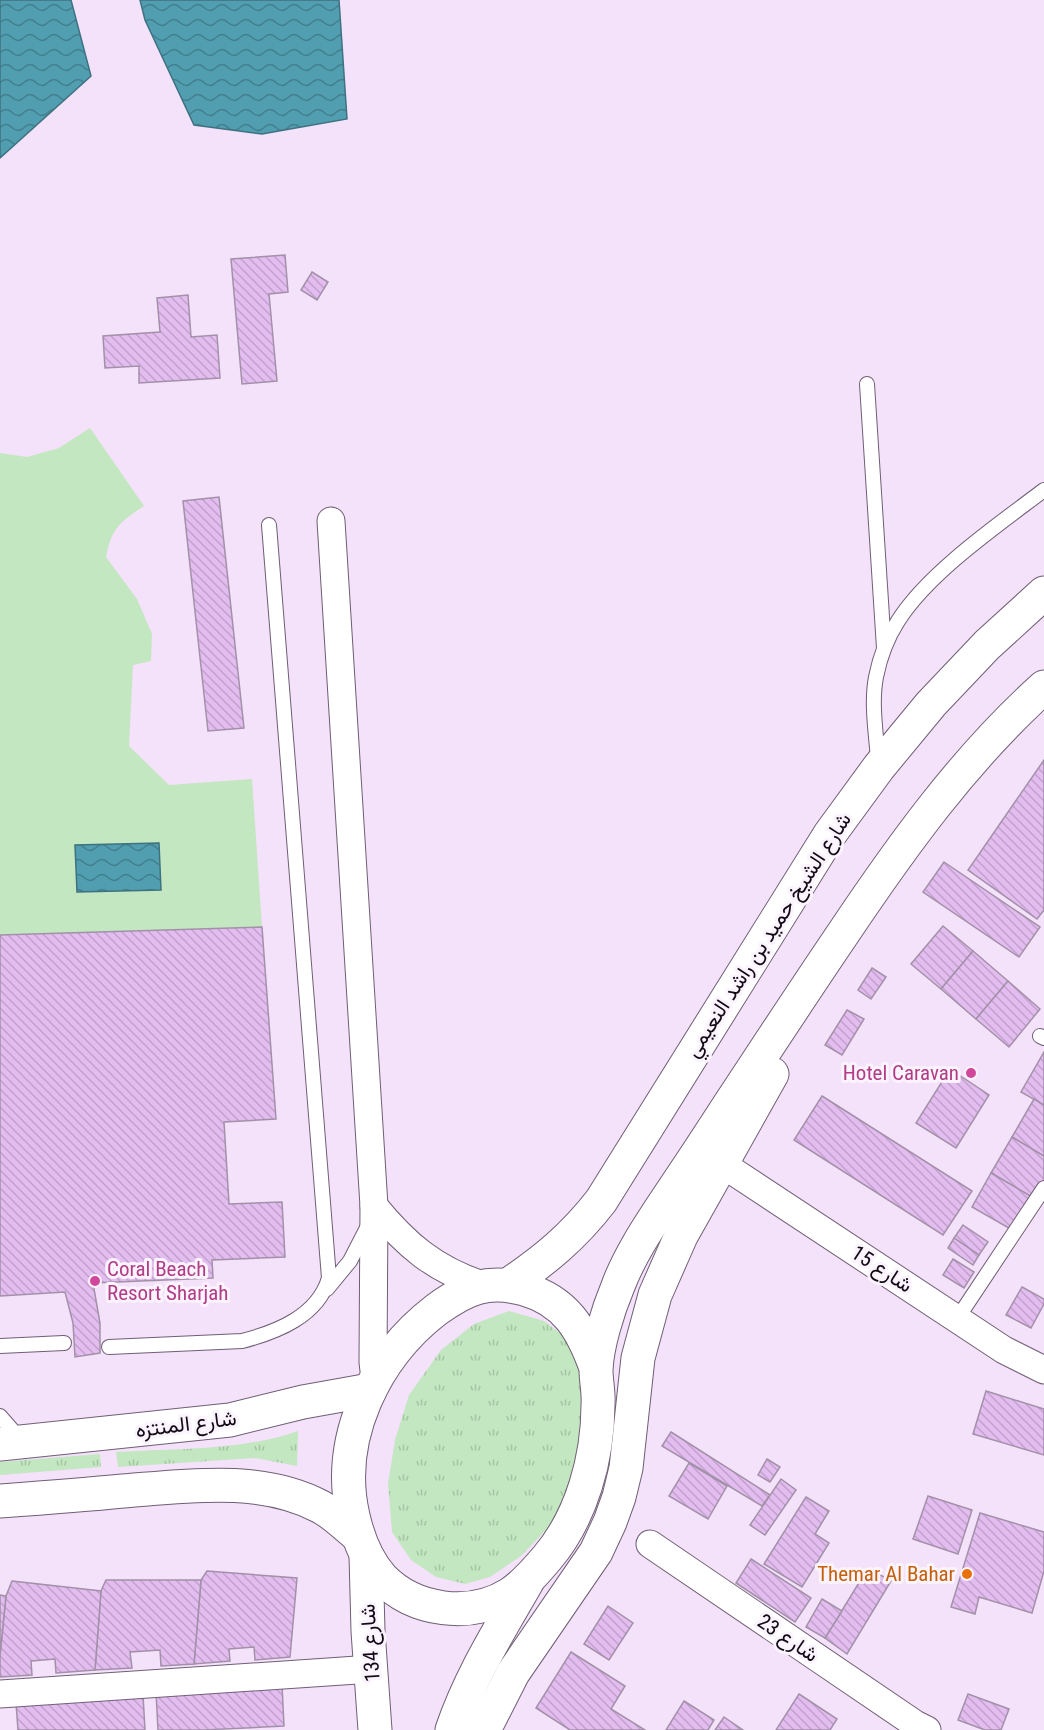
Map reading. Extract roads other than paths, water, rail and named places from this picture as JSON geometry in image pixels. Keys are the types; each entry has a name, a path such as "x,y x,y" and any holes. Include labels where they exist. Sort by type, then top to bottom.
{"main road":[{"name":"شارع الشيخ حميد بن راشد النعيمي","path":"362,1545 349,1500 348,1464 355,1428 372,1384 391,1354 417,1325 447,1302 495,1285 556,1250 585,1221 600,1201 824,844 879,767 931,704 987,645 1044,593"},
{"path":"596,1368 609,1313 630,1259 792,1009 887,868 933,807 982,749 1044,687"},
{"path":"484,1730 513,1673 596,1552 610,1522 626,1468 633,1390 645,1326 667,1265 770,1079 787,1033 792,1009"},
{"path":"0,1501 181,1487 256,1488 290,1495 322,1507 362,1545 382,1578 404,1595 429,1606 456,1610 483,1605 509,1595 530,1578 551,1554 568,1526 588,1476 597,1433 599,1401 596,1368 585,1338 566,1312 539,1294 495,1285"},
{"name":"شارع المنتزه","path":"14,1442 230,1420 372,1384"},
{"name":"شارع 134","path":"362,1545 375,1730"},
{"path":"452,1730 462,1700 482,1661 530,1578"}],"street":[{"path":"331,521 374,1206 372,1384"},
{"name":"شارع 15","path":"722,1164 1004,1350 1044,1370"},
{"path":"374,1206 405,1241 440,1268 461,1278 495,1285"},
{"name":"شارع 23","path":"650,1544 917,1728"},
{"path":"0,1694 372,1669"}],"lane":[{"path":"867,384 884,648"},
{"path":"879,767 875,710 876,678 884,648 898,621 943,571 1006,518 1044,490"},
{"path":"269,525 328,1254 329,1278 325,1292"},
{"path":"957,1318 1044,1188"},
{"path":"109,1347 242,1341 282,1328 300,1316 325,1292 344,1269 360,1243 374,1206"},
{"path":"0,1346 64,1343"},
{"path":"0,1416 14,1432 14,1442"}],"water":[{"path":"0,0 71,0 91,76 0,158"},
{"path":"140,0 339,0 347,119 262,134 194,125 145,20"},
{"path":"159,843 161,890 77,892 75,845"}],"place":[{"name":"Hotel Caravan","path":"971,1073"},
{"name":"Coral Beach Resort Sharjah","path":"95,1281"},
{"name":"Themar Al Bahar","path":"967,1574"}]}
